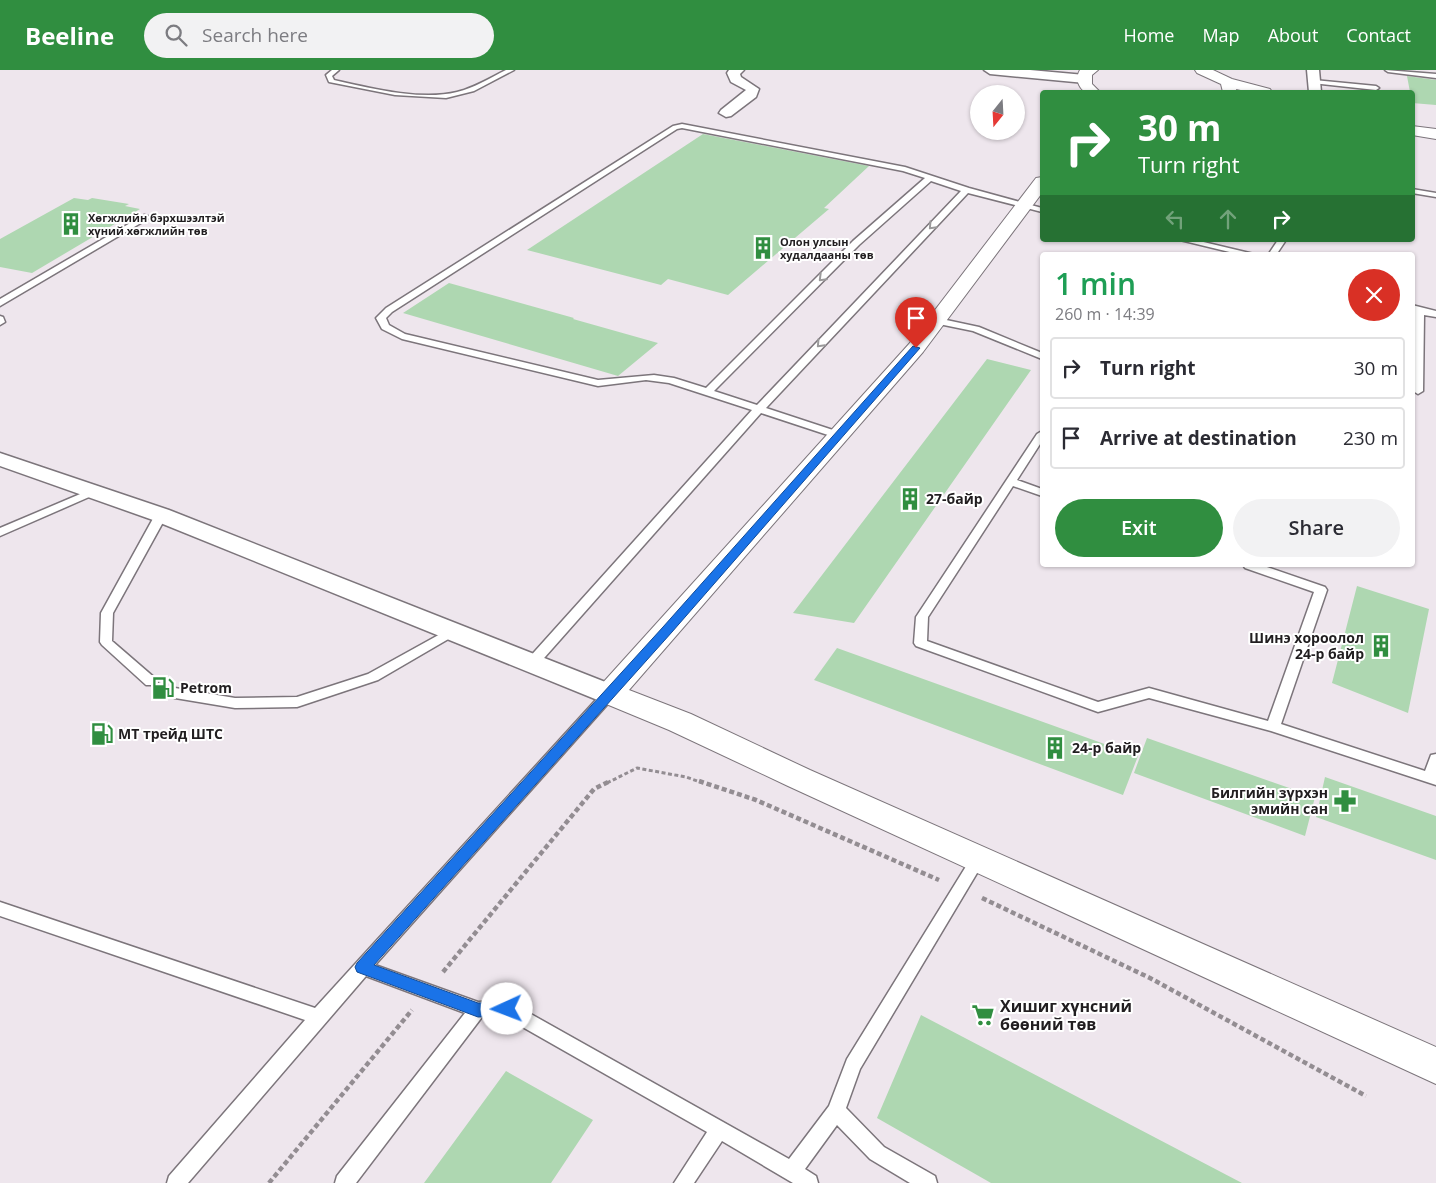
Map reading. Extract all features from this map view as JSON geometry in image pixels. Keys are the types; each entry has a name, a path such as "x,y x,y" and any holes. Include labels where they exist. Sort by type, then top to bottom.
{"street":[{"path":"726,113 751,94 753,89 734,78 733,73 738,70"},
{"path":"990,70 1088,75 1085,85 1090,90"},
{"path":"1202,70 1229,87 1251,90"},
{"path":"1415,120 1436,123"},
{"path":"1415,130 1436,134"},
{"path":"609,694 916,348 1000,239 1033,208 1040,188"},
{"path":"0,459 161,515 680,722 1436,1066"}],"lane":[{"path":"336,70 328,75 332,81 390,92 435,96 458,94 511,70"},
{"path":"1388,70 1436,76"},
{"path":"1312,77 1376,88"},
{"path":"838,435 657,377 640,377 610,384 598,383 402,336 385,327 381,318 389,310 675,127 682,126 735,135 905,169 966,190 1033,208"},
{"path":"708,392 856,243 930,178"},
{"path":"532,663 758,410 966,190"},
{"path":"1415,192 1436,195"},
{"path":"0,302 147,217"},
{"path":"1193,242 1240,252"},
{"path":"1418,391 1416,310 1436,314"},
{"path":"937,321 976,329 1040,355"},
{"path":"1040,437 922,617 920,642 1098,707 1149,693 1274,727 1433,779 1436,760"},
{"path":"1011,482 1040,492"},
{"path":"0,532 92,492"},
{"path":"151,682 106,642 107,613 161,515"},
{"path":"1255,567 1321,590 1274,727"},
{"path":"175,693 235,703 297,702 373,677 453,631"},
{"path":"176,1183 362,967 609,694"},
{"path":"792,1171 836,1111 853,1065 978,859"},
{"path":"0,909 318,1017"},
{"path":"362,967 478,1010 507,1009 720,1129 809,1183"},
{"path":"344,1183 478,1010"},
{"path":"836,1111 877,1153 928,1183"},
{"path":"683,1183 720,1129"}],"path":[{"path":"269,1183 594,788 637,768 686,777 756,800 1016,913 1150,978 1366,1096"}],"building":[{"path":"1407,76 1436,80 1436,105 1415,103 1415,90 1410,90"},
{"path":"703,134 869,166 824,208 829,209 728,295 668,279 661,285 527,250"},
{"name":"Хөгжлийн бэрхшээлтэй хүний хөгжлийн төв","path":"74,198 88,200 92,198 129,204 125,206 140,209 32,273 0,267 0,239"},
{"path":"449,283 658,343 618,376 403,313"},
{"name":"27-байр","path":"987,359 1031,370 854,623 793,613"},
{"name":"Шинэ хороолол 24-р байр","path":"1357,586 1429,609 1408,713 1332,683"},
{"path":"837,648 1138,756 1123,795 814,680"},
{"path":"1147,738 1315,797 1305,836 1134,773"},
{"path":"1325,777 1436,816 1436,860 1316,817"},
{"path":"921,1015 1242,1183 991,1183 877,1118"},
{"path":"506,1071 593,1120 551,1183 424,1183"}],"place":[{"name":"Хөгжлийн бэрхшээлтэй хүний хөгжлийн төв","path":"71,224"},
{"name":"Олон улсын худалдааны төв","path":"763,248"},
{"name":"27-байр","path":"910,499"},
{"name":"Шинэ хороолол 24-р байр","path":"1381,646"},
{"name":"Petrom","path":"163,688"},
{"name":"МТ трейд ШТС","path":"102,734"},
{"name":"24-р байр","path":"1055,748"},
{"name":"Билгийн зүрхэн эмийн сан","path":"1345,801"},
{"name":"Хишиг хүнсний бөөний төв","path":"983,1015"}],"route":[{"path":"507,1009 478,1010 362,967 668,629 916,348"}]}
